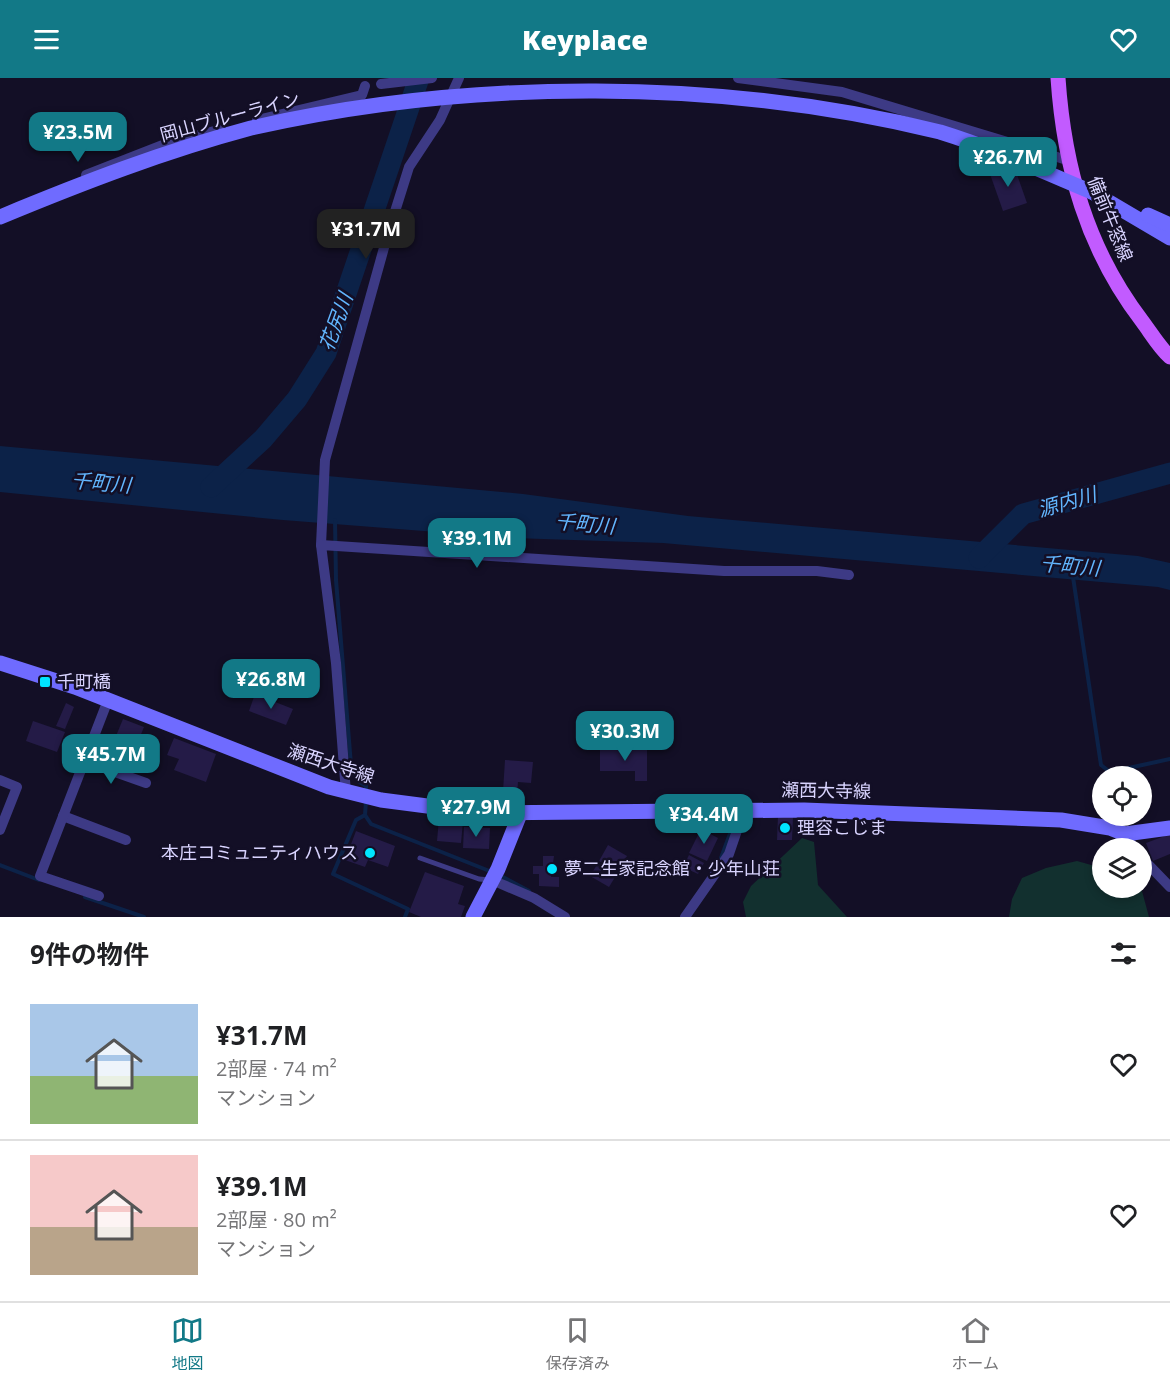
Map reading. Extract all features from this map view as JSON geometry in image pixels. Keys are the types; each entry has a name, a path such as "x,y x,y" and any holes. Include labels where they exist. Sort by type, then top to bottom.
{"main road":[{"name":"備前牛窓線","path":"1058,78 1067,160 1083,212 1106,266 1130,306 1170,357"},
{"name":"岡山ブルーライン","path":"0,217 94,179 252,128 371,103 463,90 562,84 668,86 769,96 863,112 941,132 1092,192 1170,238"},
{"path":"1092,192 1170,225"},
{"path":"1143,221 1170,249"},
{"name":"瀬西大寺線","path":"1,667 108,700 350,794 439,809 520,814 744,810 880,812 1061,820 1110,828 1125,834 1170,828"},
{"path":"473,917 495,875 520,814"}],"street":[{"path":"388,80 432,78"},
{"path":"350,794 321,545 323,468 387,237 410,167 440,120 459,78"},
{"path":"738,78 842,93 1067,160"},
{"path":"0,210 168,143 362,95 365,86"},
{"path":"321,545 724,571 817,571 849,575"},
{"path":"99,896 40,876 108,700"},
{"path":"84,761 146,783"},
{"path":"0,780 17,787 0,830"},
{"path":"685,917 729,854 744,810"},
{"path":"63,816 126,840"},
{"path":"1125,834 1128,838"},
{"path":"1152,868 1170,887"},
{"path":"495,875 565,917"}],"lane":[{"path":"420,858 479,879 495,875"}],"green space":[{"path":"802,838 814,842 818,885 847,917 746,917 743,902 751,886"},
{"path":"1077,861 1092,865 1092,898 1144,898 1149,917 1009,917 1012,899 1022,878 1046,868"}],"water":[{"name":"千町川","path":"0,446 523,494 688,516 1138,556 1170,563 1170,590 1158,587 663,543 513,538 283,520 0,492"}],"building":[{"path":"1014,166 1027,203 1003,211 990,174"},
{"path":"255,694 293,709 286,725 249,711"},
{"path":"66,703 74,707 65,729 56,726"},
{"path":"123,719 144,727 137,744 116,736"},
{"path":"33,721 65,732 57,752 26,741"},
{"path":"174,738 216,754 206,782 174,770 179,759 167,755"},
{"path":"600,749 647,749 647,781 635,781 635,771 600,771"},
{"path":"505,760 533,762 531,783 518,782 516,808 502,807"},
{"name":"理容こじま","path":"778,816 793,817 792,840 777,840"},
{"path":"439,819 463,821 461,843 437,841"},
{"path":"464,827 490,828 489,849 463,848"},
{"path":"701,829 718,838 707,861 689,853"},
{"name":"本庄コミュニティハウス","path":"356,831 395,846 388,867 368,860 365,867 345,860"},
{"path":"1170,834 1170,854 1153,861 1152,841"},
{"path":"608,845 627,856 618,872 599,861"},
{"path":"689,855 704,863 698,874 683,867"},
{"path":"543,856 554,856 551,877 559,877 559,887 539,886 539,874 533,874 533,866 543,866"},
{"path":"598,863 617,874 609,887 590,876"},
{"path":"425,872 464,886 458,904 465,906 461,917 421,917 409,912"}],"waterway":[{"name":"花尻川","path":"211,487 263,439 297,399 326,353 419,78"},
{"name":"源内川","path":"979,558 1023,514 1170,473"},
{"path":"335,520 336,580 351,765 358,781 366,786 366,794"},
{"name":"千町川","path":"1073,577 1101,765 1110,772 1170,759"},
{"path":"366,801 365,815 371,824 492,872"},
{"path":"365,815 356,820 333,874 408,909 405,917"},
{"path":"721,858 731,831"},
{"path":"0,865 39,880"},
{"path":"499,875 529,891"},
{"path":"85,897 144,917"}],"place":[{"name":"千町橋","path":"45,682"},
{"name":"理容こじま","path":"785,828"},
{"name":"本庄コミュニティハウス","path":"370,853"},
{"name":"夢二生家記念館・少年山荘","path":"552,869"}]}
